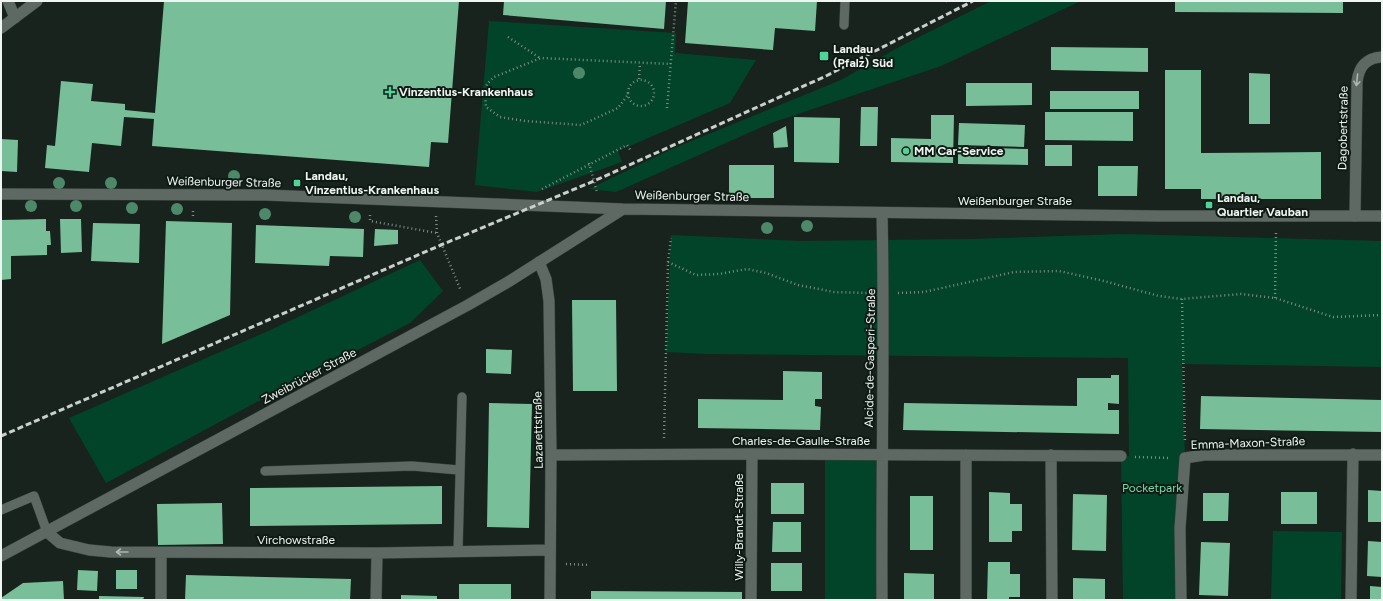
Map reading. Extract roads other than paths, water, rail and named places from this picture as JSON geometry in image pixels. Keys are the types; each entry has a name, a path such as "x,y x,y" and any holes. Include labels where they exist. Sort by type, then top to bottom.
{"street":[{"path":"8,1 15,18"},
{"path":"1,28 37,1"},
{"name":"Dagobertstraße","path":"1355,216 1357,82 1359,70 1365,62 1373,58 1382,57"},
{"name":"Weißenburger Straße","path":"1,194 265,195 602,208 1159,216 1382,216"},
{"name":"Zweibrücker Straße","path":"1,556 468,306 623,208"},
{"name":"Alcide-de-Gasperi-Straße","path":"882,212 884,294 881,454 882,600"},
{"name":"Lazarettstraße","path":"539,262 546,280 549,300 551,455 550,600"},
{"name":"Willy-Brandt-Straße","path":"752,454 752,600"},
{"name":"Charles-de-Gaulle-Straße","path":"551,455 881,454 1121,456"},
{"path":"1351,600 1353,454"},
{"path":"966,455 966,600"},
{"path":"1051,455 1052,600"},
{"name":"Emma-Maxon-Straße","path":"1181,600 1180,528 1185,458 1204,455 1382,455"},
{"name":"Virchowstraße","path":"48,532 60,543 89,550 111,552 377,553 550,550"},
{"path":"160,553 161,600"},
{"path":"376,600 377,553"}],"lane":[{"path":"844,25 845,1"},
{"path":"458,552 462,397"},
{"path":"265,471 412,466 459,470"},
{"path":"1,510 34,496 48,532"}],"railway":[{"path":"1,436 441,245 594,181 826,76 973,1"}],"place":[{"name":"Landau (Pfalz) Süd","path":"824,56"},
{"name":"Vinzentius-Krankenhaus","path":"390,92"},
{"name":"MM Car-Service","path":"906,151"},
{"name":"Landau, Vinzentius-Krankenhaus","path":"297,183"},
{"name":"Landau, Quartier Vauban","path":"1209,205"}],"park label":[{"name":"Pocketpark","path":"1152,488"}]}
